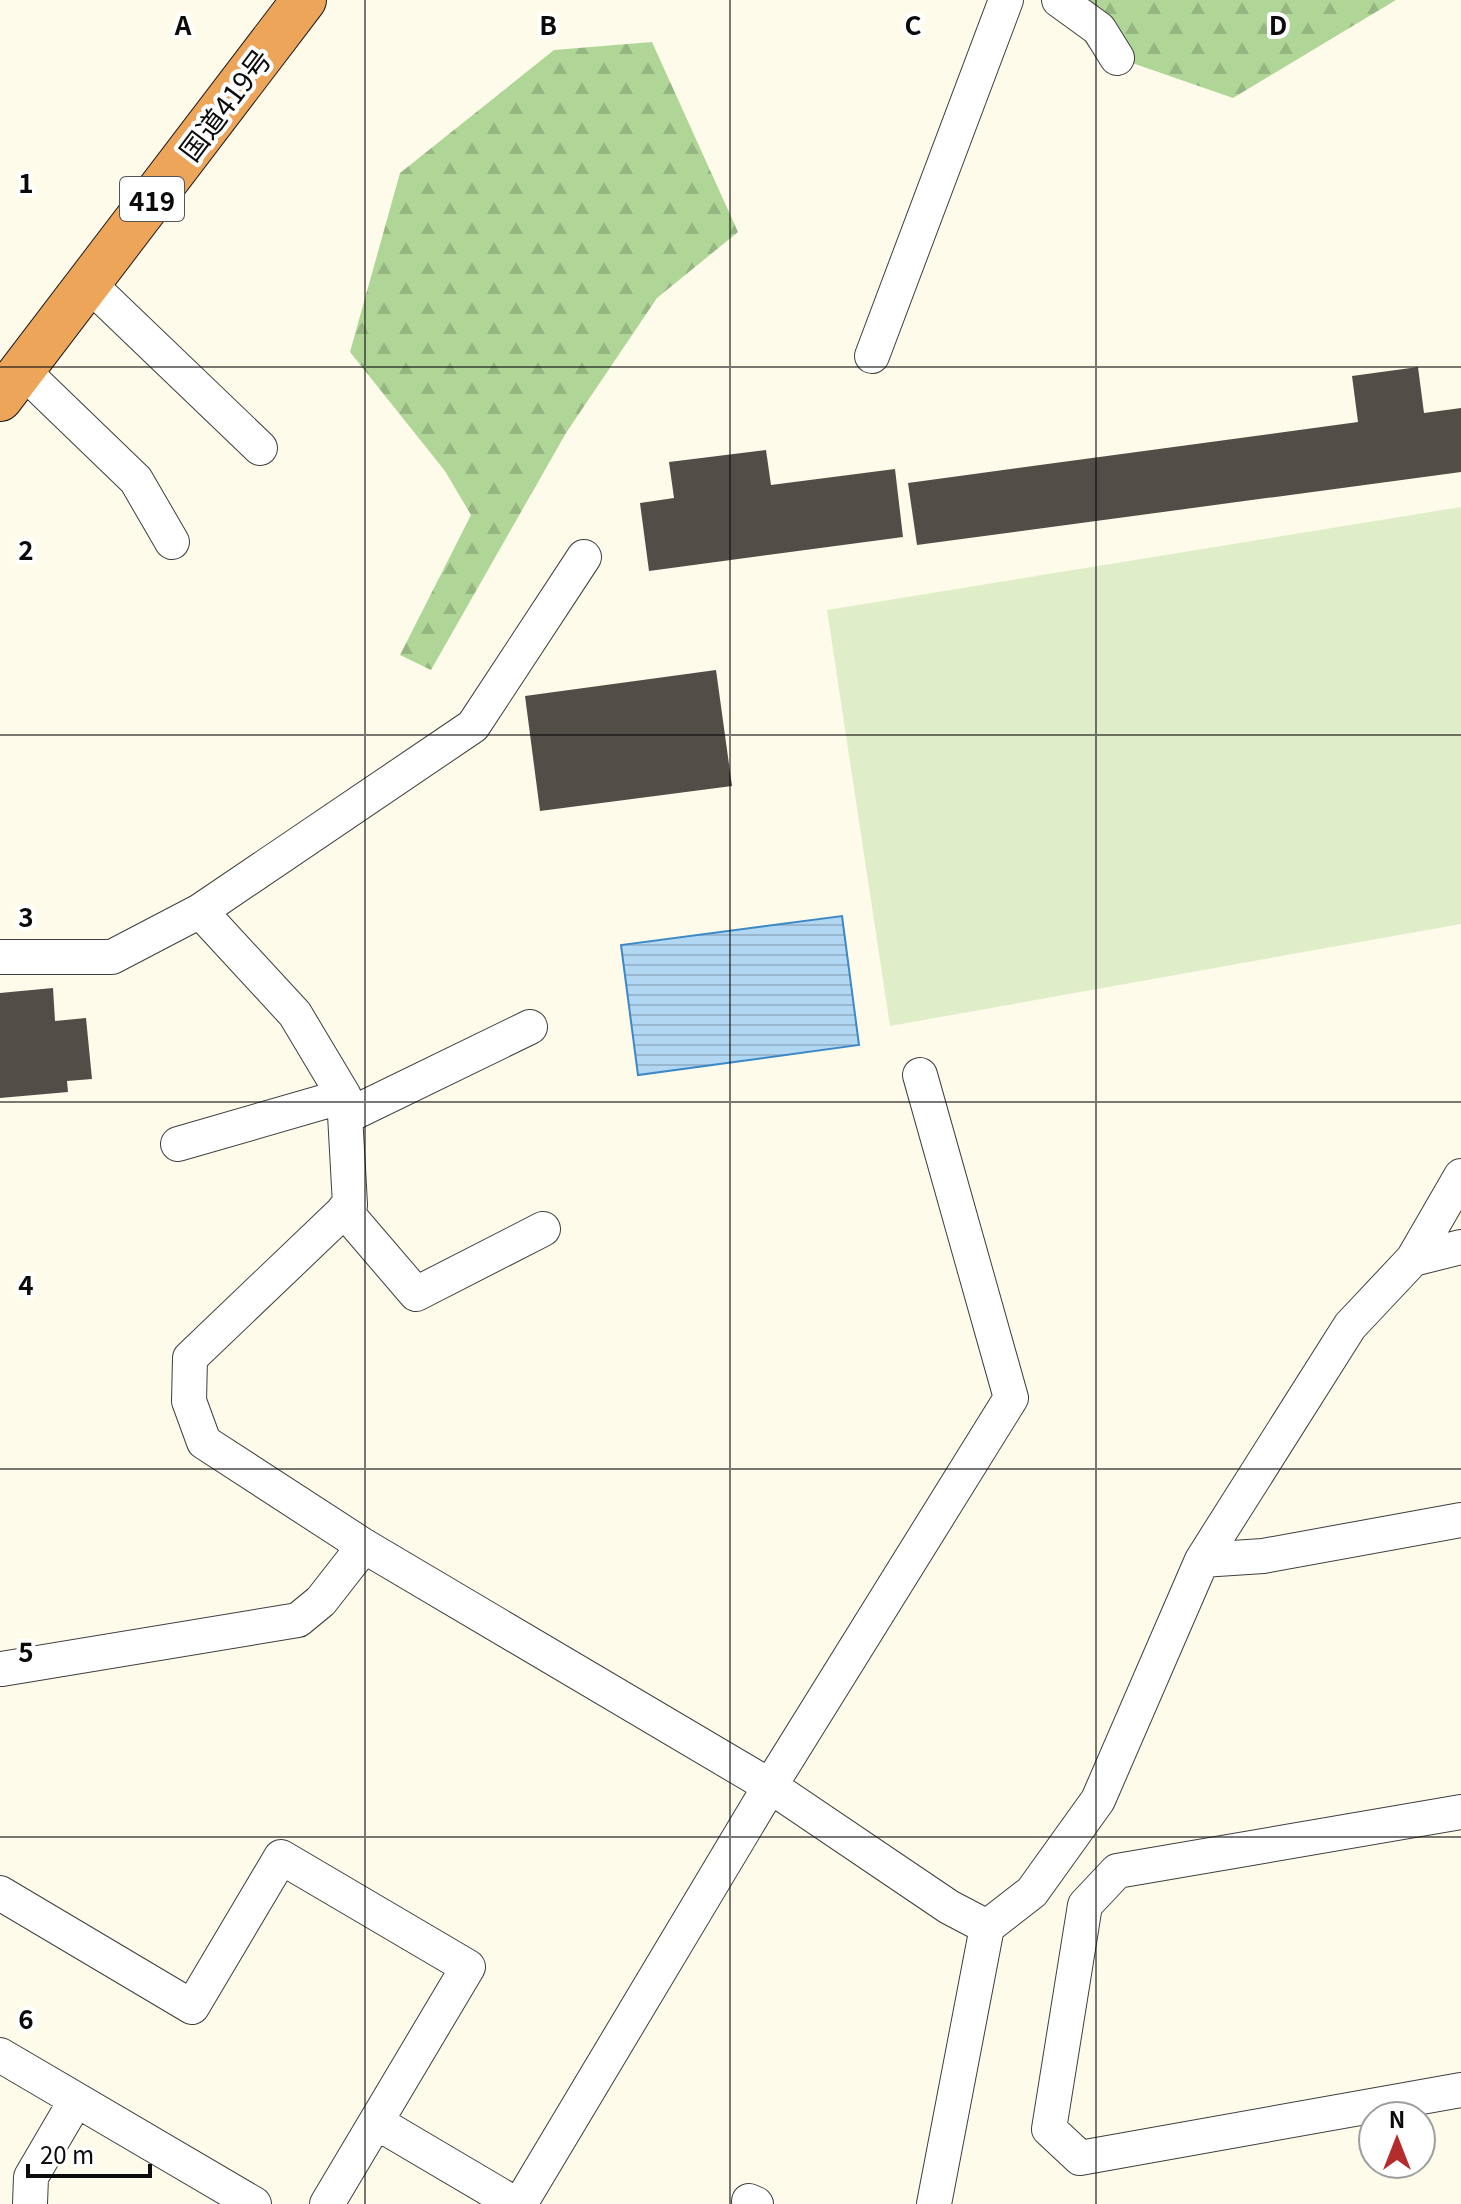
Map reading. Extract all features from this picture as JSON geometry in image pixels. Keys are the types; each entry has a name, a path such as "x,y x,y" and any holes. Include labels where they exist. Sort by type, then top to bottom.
{"highway":[{"name":"国道419号","path":"11,384 304,0"}],"street":[{"path":"872,356 1006,0"},
{"path":"1059,0 1099,29 1117,58"},
{"path":"88,283 260,448"},
{"path":"11,384 136,480 172,542"},
{"path":"0,957 112,957 200,911 473,726 584,557"},
{"path":"200,911 295,1014 345,1107 350,1205 190,1358 189,1401 204,1442 364,1546 770,1786 949,1907 987,1927"},
{"path":"178,1144 345,1107 530,1027"},
{"path":"376,2122 518,2204 770,1786 1011,1398 920,1075"},
{"path":"934,2204 987,1927 1032,1892 1098,1800 1202,1560 1350,1326 1413,1259 1461,1176"},
{"path":"344,1210 416,1294 543,1229"},
{"path":"1413,1259 1461,1247"},
{"path":"1202,1560 1263,1556 1461,1520"},
{"path":"2,1669 298,1620 321,1601 364,1546"},
{"path":"1461,1812 1117,1871 1085,1905 1049,2129 1080,2158 1461,2090"},
{"path":"0,1893 192,2007 281,1857 468,1967 327,2204"},
{"path":"0,2055 254,2204"},
{"path":"30,2204 31,2177 76,2100"}],"green space":[{"path":"1059,0 1396,0 1233,98 1089,48"},
{"path":"652,42 738,232 657,298 566,433 431,670 400,655 471,515 445,471 350,352 400,173 554,50"},
{"path":"1461,507 1461,924 890,1026 827,610"}],"water":[{"path":"842,916 859,1045 638,1075 621,945"}],"building":[{"path":"1418,367 1424,413 1461,408 1461,472 917,545 908,483 1358,422 1352,376"},
{"path":"766,450 771,485 895,469 903,537 649,571 640,503 674,498 669,462"},
{"path":"716,670 732,786 540,811 525,696"},
{"path":"53,988 55,1021 86,1018 92,1079 67,1081 68,1092 0,1098 0,993"}]}
